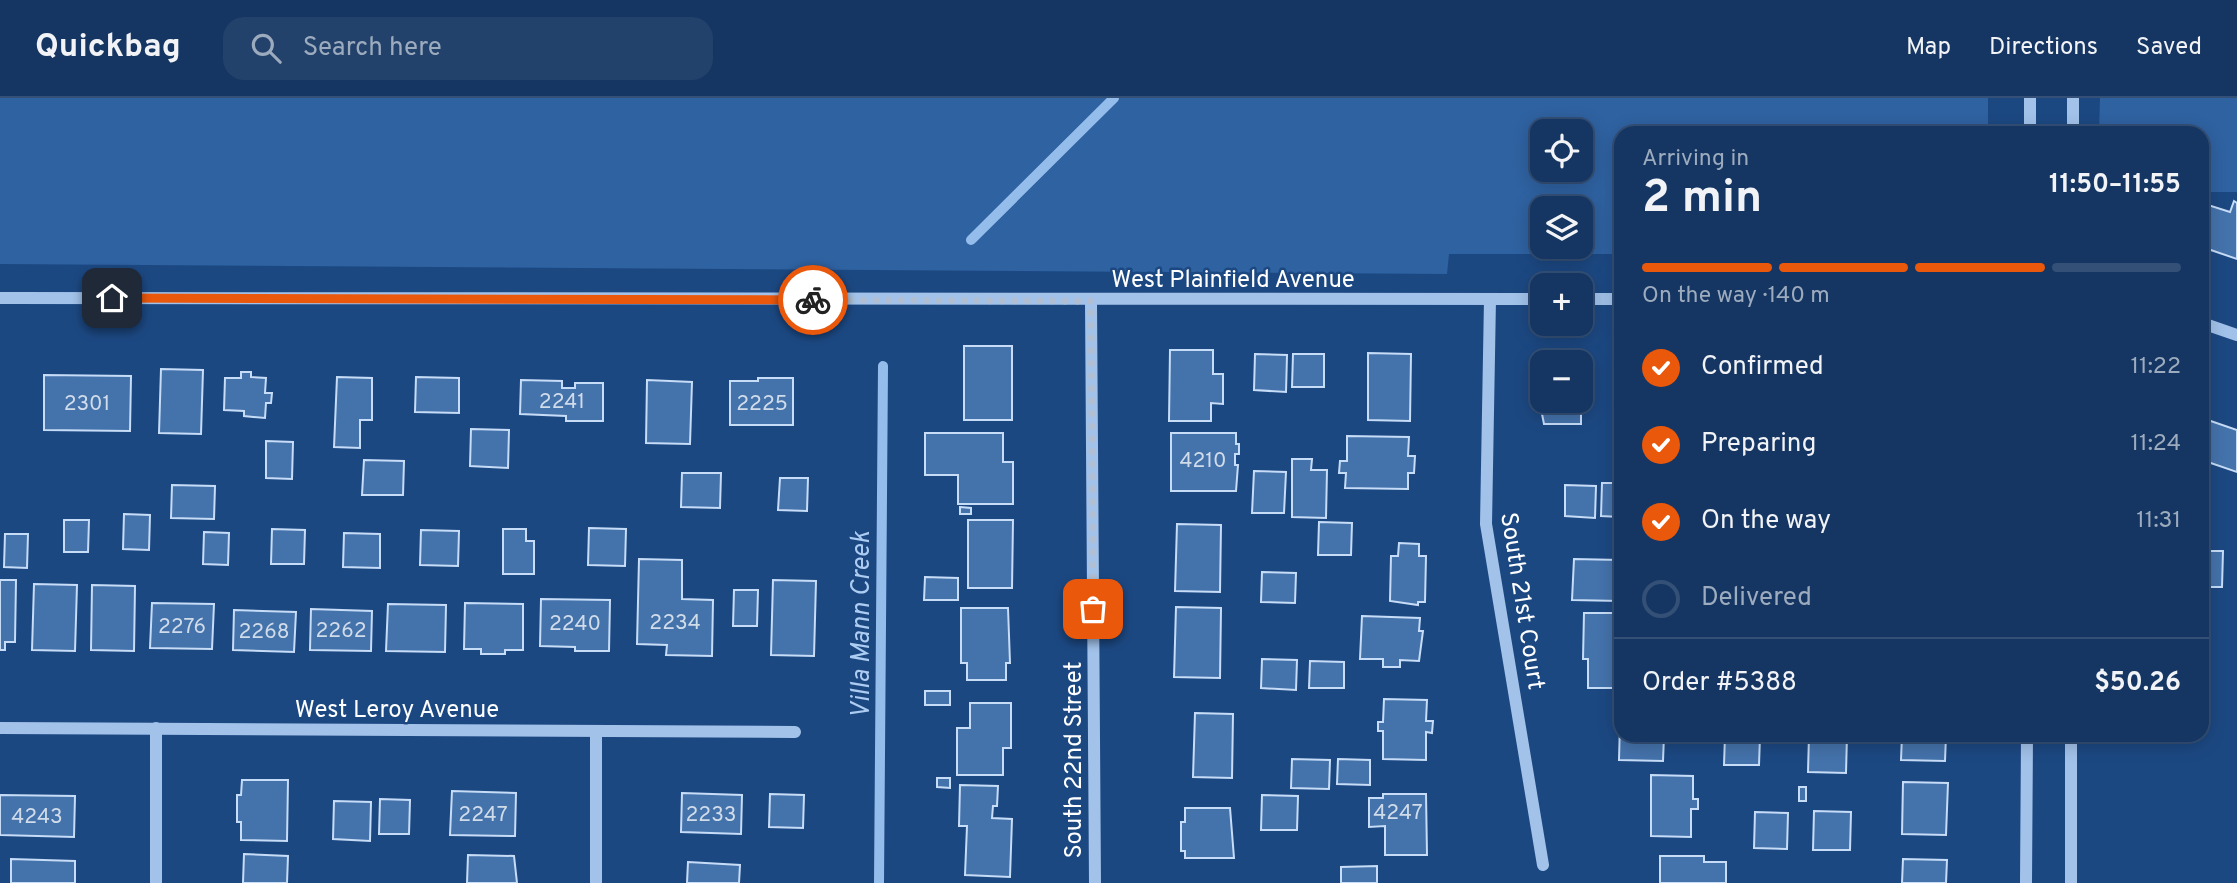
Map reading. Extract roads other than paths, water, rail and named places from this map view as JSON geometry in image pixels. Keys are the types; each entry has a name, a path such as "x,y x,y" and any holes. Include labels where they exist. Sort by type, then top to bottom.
{"street":[{"path":"2030,98 2030,126"},
{"path":"2073,98 2073,126"},
{"name":"West Plainfield Avenue","path":"0,298 1091,301 1530,299"},
{"name":"South 21st Court","path":"1490,299 1486,524 1543,865"},
{"path":"1593,299 1614,299"},
{"name":"South 22nd Street","path":"1091,301 1095,883"},
{"path":"2209,325 2237,335"},
{"name":"West Leroy Avenue","path":"0,728 794,732"},
{"path":"156,728 156,883"},
{"path":"596,732 596,883"},
{"path":"2026,883 2027,742"},
{"path":"2071,742 2071,883"}],"waterway":[{"name":"Villa Mann Creek","path":"971,240 1114,98"},
{"name":"Villa Mann Creek","path":"879,883 883,366"}]}
